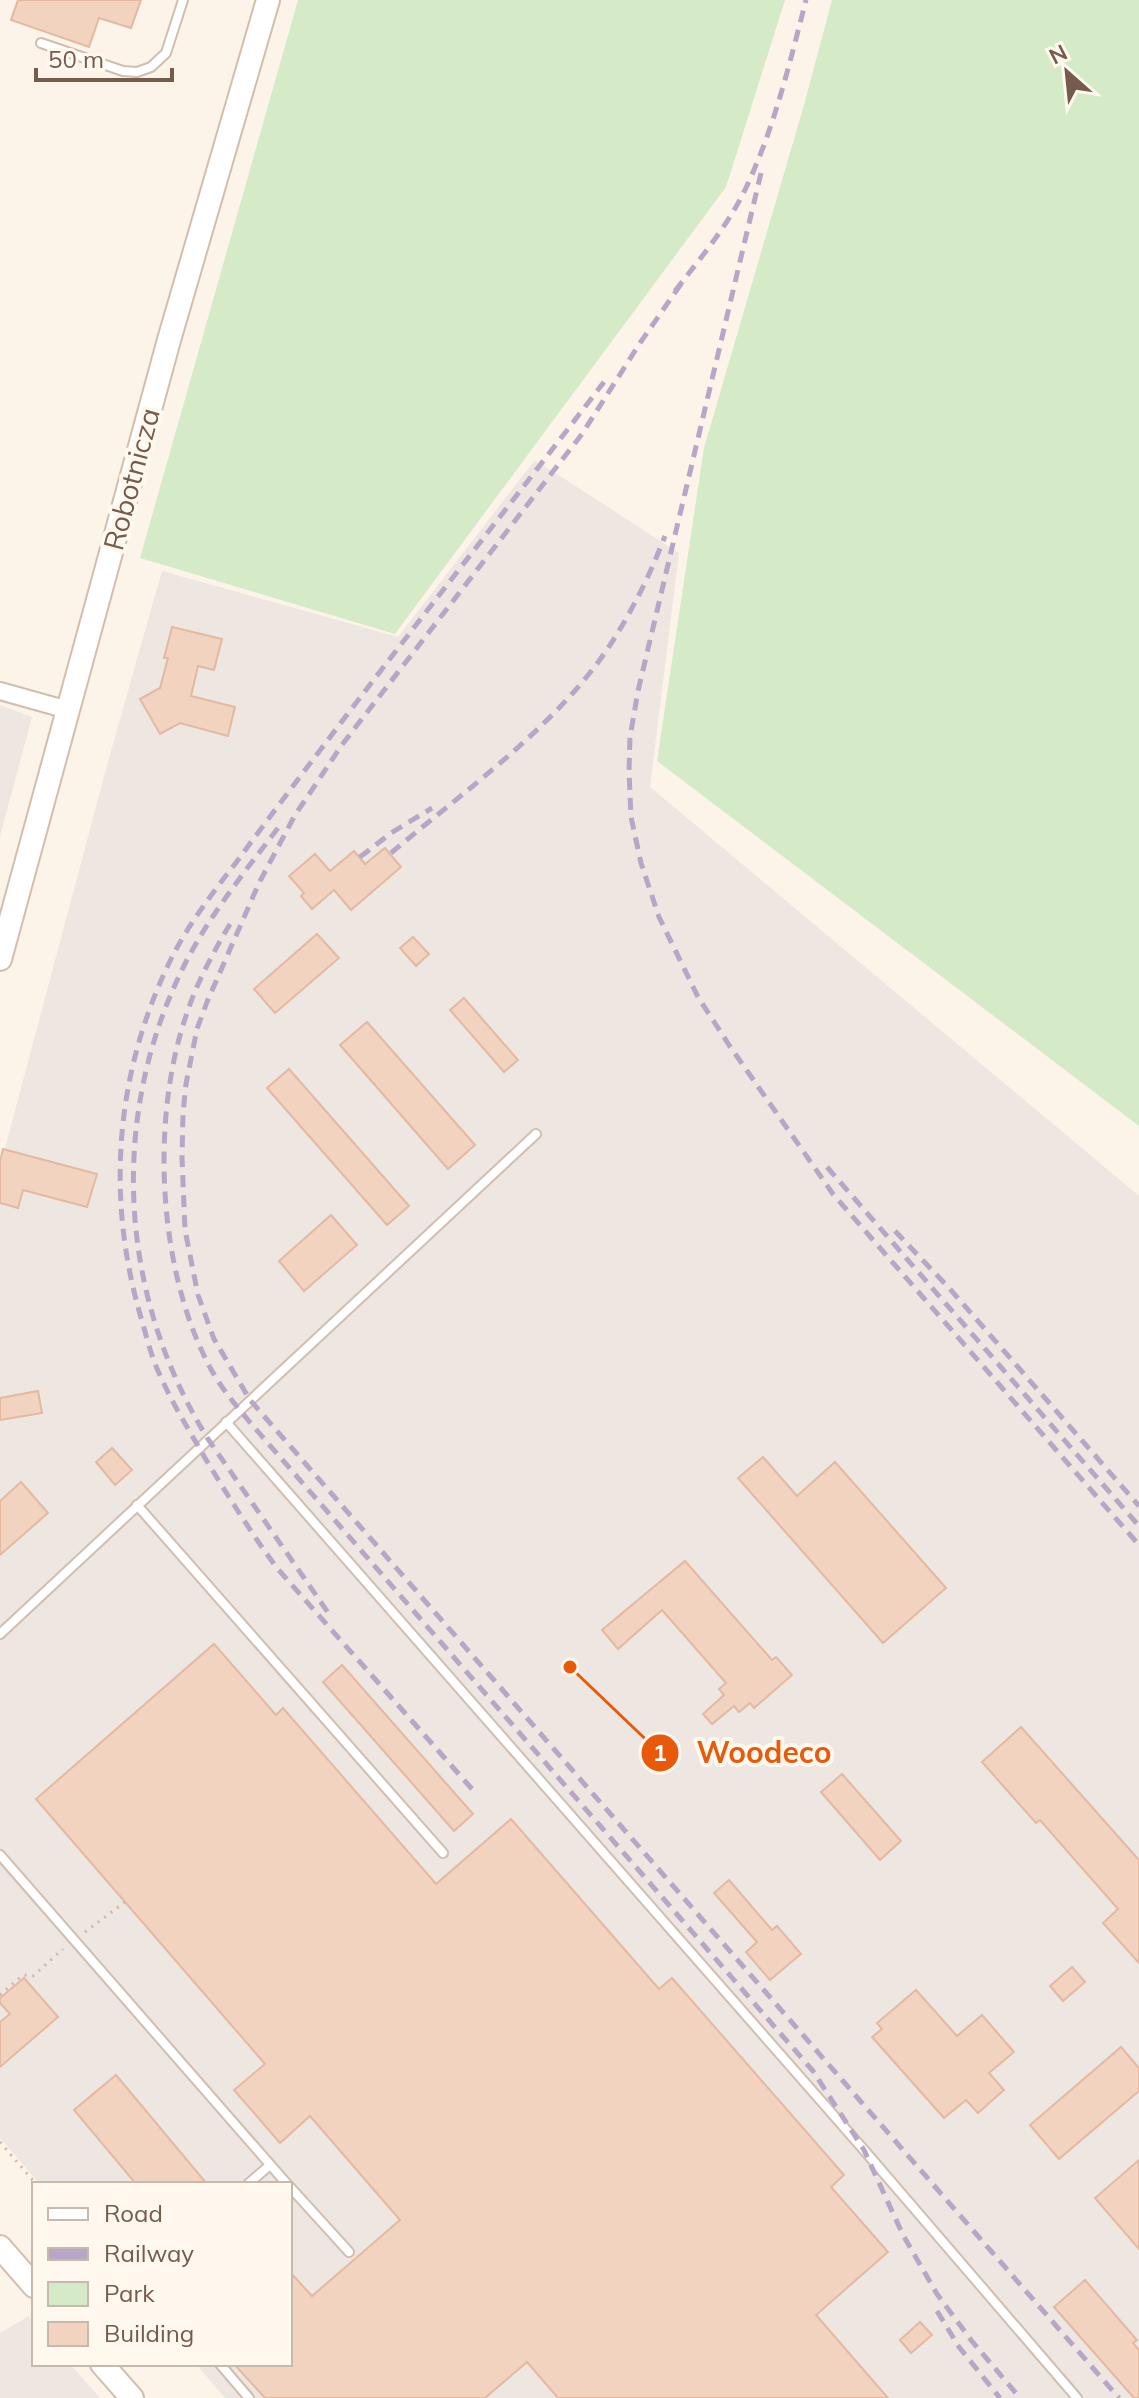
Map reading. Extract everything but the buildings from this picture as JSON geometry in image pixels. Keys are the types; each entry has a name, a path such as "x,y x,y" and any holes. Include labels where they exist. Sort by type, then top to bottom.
{"street":[{"name":"Robotnicza","path":"0,959 169,340 268,0"},
{"path":"0,691 68,710"},
{"path":"0,2247 32,2284"},
{"path":"104,2366 132,2398"}],"lane":[{"path":"41,43 123,71 137,72 151,67 166,53 183,0"},
{"path":"0,1634 536,1134"},
{"path":"226,1422 1077,2398"},
{"path":"137,1505 443,1853"},
{"path":"0,1855 285,2182"},
{"path":"250,2182 270,2165"},
{"path":"292,2189 349,2252"},
{"path":"222,2366 249,2398"}],"path":[{"path":"0,1995 23,1975 33,1976 125,1902"},
{"path":"0,2142 34,2182"}],"shaded area":[{"path":"535,460 679,553 650,787 1139,1196 1139,2398 225,2398 198,2366 292,2366 292,2182 38,2182 0,2138 0,1167 162,571 398,637"},
{"path":"0,705 32,717 0,836"},
{"path":"29,2316 32,2320 32,2366 72,2366 100,2398 0,2398 0,2333"}],"green space":[{"path":"298,0 785,0 726,187 395,634 140,558"},
{"path":"832,0 1139,0 1139,1126 657,761 704,448"}],"railway":[{"path":"675,291 728,220 754,171 779,99 806,0"},
{"path":"761,173 638,691 630,737 629,771 631,817 641,863 659,917 698,997 833,1194 1139,1545"},
{"path":"681,284 582,434 341,746 295,815 259,883 197,1029 186,1084 182,1158 185,1230 198,1295 214,1339 250,1400 1119,2398"},
{"path":"472,1789 277,1568 231,1500 175,1406 151,1354 130,1275 120,1182 122,1136 138,1045 153,1001 187,931 321,749 604,382"},
{"path":"391,853 501,762 554,714 577,688 628,616 665,536"},
{"path":"360,857 432,808"},
{"path":"278,828 208,924 188,958 162,1017 145,1077 135,1139 134,1201 141,1263 155,1324 178,1383 208,1439 329,1614"},
{"path":"230,924 205,969 186,1016 167,1102 164,1149 165,1196 180,1289 194,1332 212,1371 228,1396 260,1434 813,2071 864,2150 903,2235 937,2294 1020,2398"},
{"path":"827,1167 1139,1526"},
{"path":"895,1231 950,1289 1139,1506"},
{"path":"937,2311 959,2347 1000,2398"}],"place":[{"name":"Woodeco","path":"570,1667"}]}
